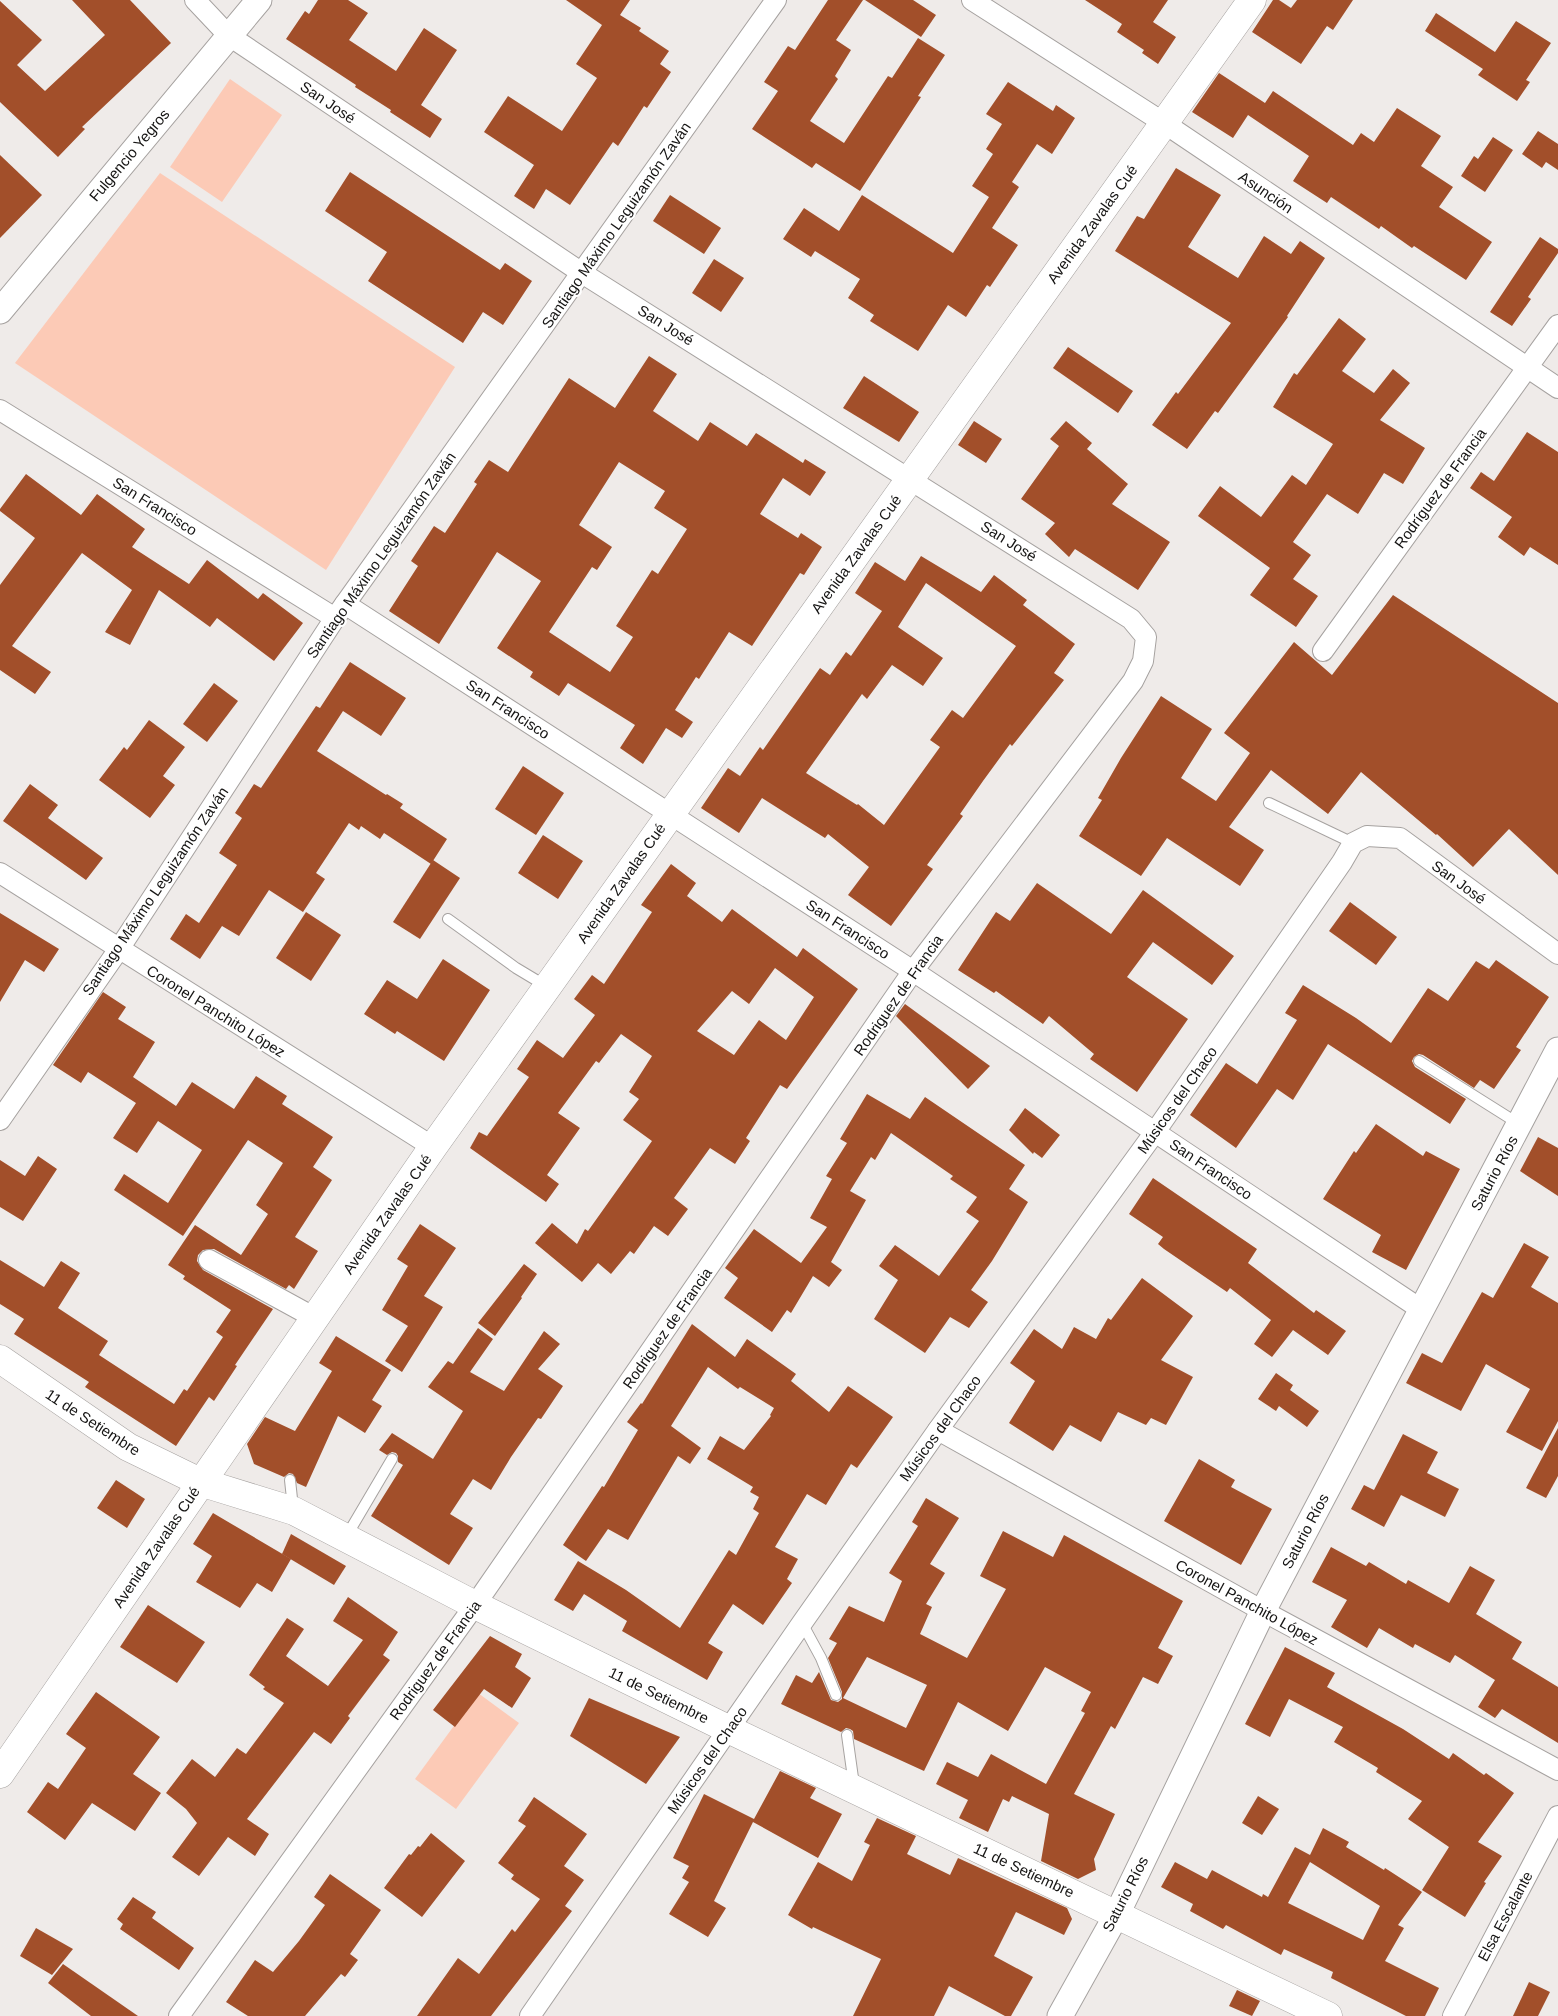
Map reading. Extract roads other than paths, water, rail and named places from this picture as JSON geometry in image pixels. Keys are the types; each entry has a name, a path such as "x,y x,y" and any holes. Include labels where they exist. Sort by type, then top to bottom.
{"main road":[{"name":"Avenida Zavalas Cué","path":"0,1774 200,1482 250,1423 315,1318 433,1147 1252,0"},
{"name":"11 de Setiembre","path":"0,1359 128,1447 200,1482 294,1511 475,1605 728,1729 1328,2016"}],"street":[{"name":"San José","path":"195,0 228,35 582,273 1131,619 1146,637"},
{"name":"Fulgencio Yegros","path":"0,311 259,0"},
{"name":"Santiago Máximo Leguizamón Zaván","path":"0,1120 119,949 340,611 776,0"},
{"name":"Asunción","path":"972,0 1164,123 1558,388"},
{"name":"Rodríguez de Francia","path":"1323,651 1558,325"},
{"name":"San Francisco","path":"0,410 340,611 671,813 914,971 1422,1310"},
{"name":"Rodriguez de Francia","path":"179,2016 475,1605 914,971 1133,680 1143,661 1146,637"},
{"name":"San José","path":"1353,843 1367,836 1400,838 1558,954"},
{"name":"Músicos del Chaco","path":"530,2016 938,1430 1155,1132 1342,862 1353,843"},
{"name":"Coronel Panchito López","path":"0,873 433,1147"},
{"name":"Saturio Ríos","path":"1060,2016 1116,1914 1263,1611 1558,1050"},
{"path":"209,1260 315,1318"},
{"name":"Coronel Panchito López","path":"938,1430 1263,1611 1558,1770"},
{"name":"Elsa Escalante","path":"1452,2016 1558,1816"}],"lane":[{"path":"1269,803 1353,843"},
{"path":"448,919 516,968 548,987"},
{"path":"1419,1061 1519,1124"},
{"path":"346,1538 392,1459"},
{"path":"290,1480 294,1511"},
{"path":"802,1623 821,1658 836,1695"},
{"path":"847,1735 855,1789"}]}
